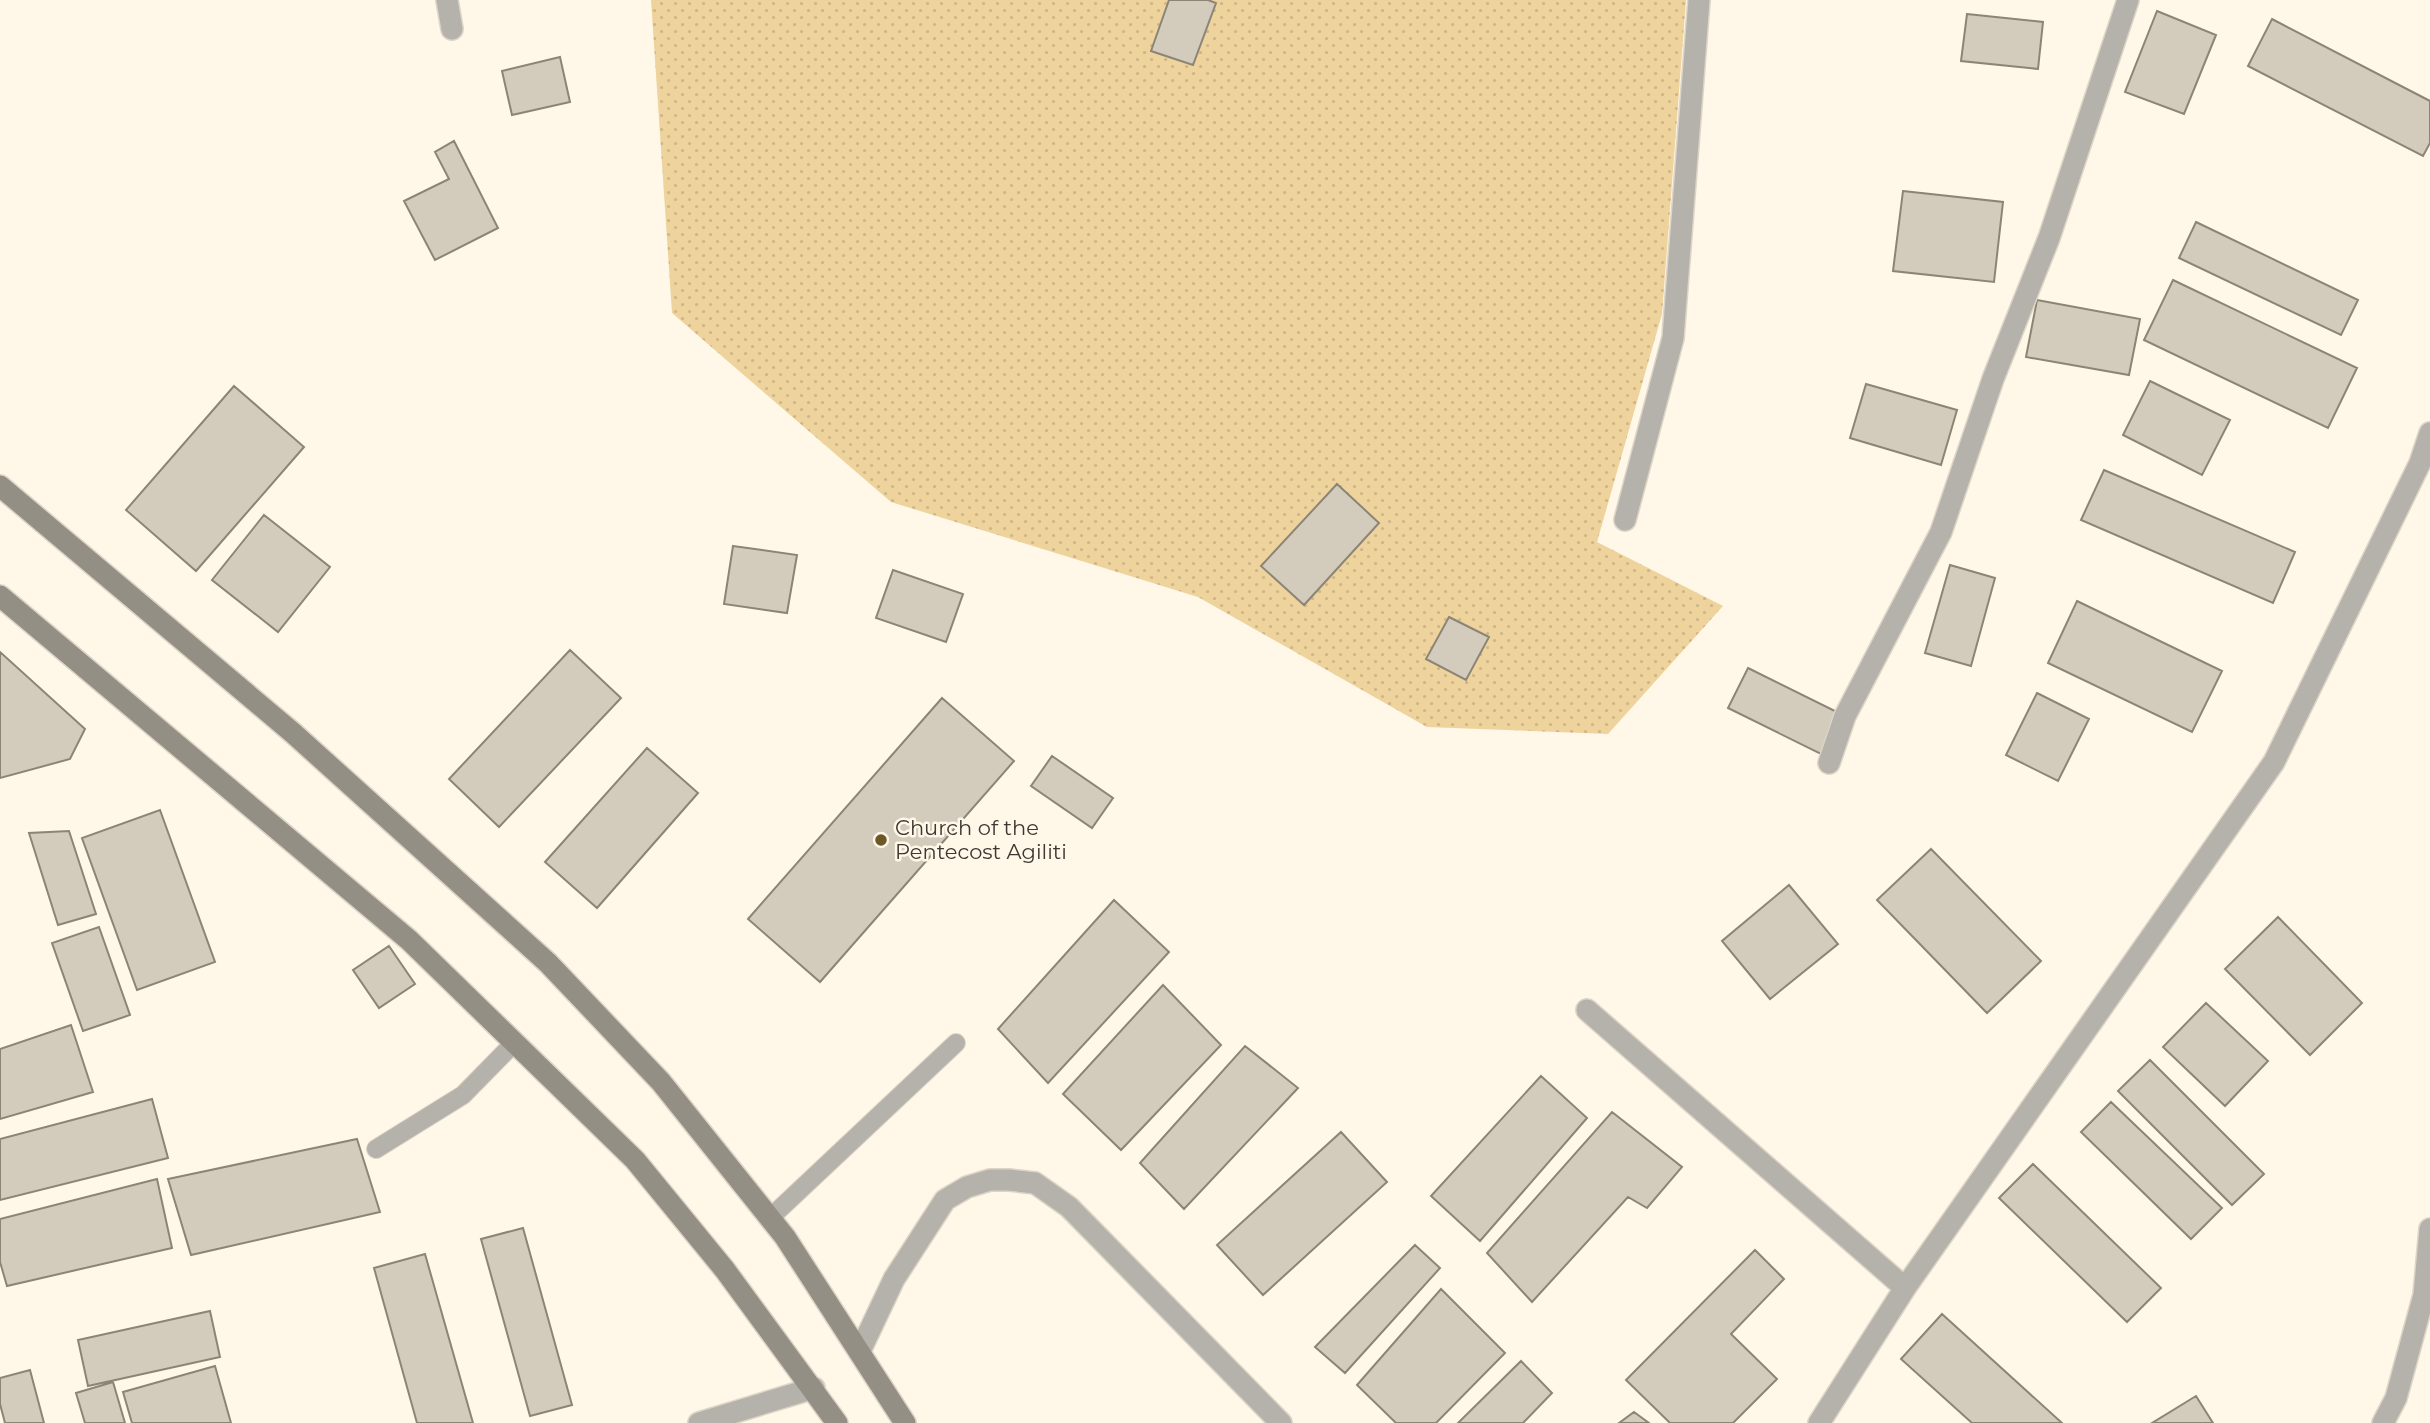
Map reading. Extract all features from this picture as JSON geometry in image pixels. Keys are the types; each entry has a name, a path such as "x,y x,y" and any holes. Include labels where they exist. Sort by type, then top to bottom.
{"street":[{"path":"447,0 452,29"},
{"path":"1625,520 1673,338 1699,0"},
{"path":"1829,764 1845,716 1941,532 1993,379 2049,238 2128,0"},
{"path":"1819,1423 1905,1288 2274,762 2420,463 2430,433"},
{"path":"0,486 293,733 548,963 661,1082 785,1237 905,1423"},
{"path":"0,596 409,940 635,1160 725,1270 814,1388 837,1423"},
{"path":"1587,1010 1905,1288"},
{"path":"860,1351 894,1279 945,1200 967,1187 989,1180 1035,1184 1069,1207 1281,1423"},
{"path":"2383,1423 2396,1398 2424,1295 2430,1229"},
{"path":"699,1423 814,1388"}],"lane":[{"path":"376,1149 463,1095 514,1043"},
{"path":"770,1218 956,1043"}],"shaded area":[{"path":"651,0 1686,0 1662,314 1597,542 1723,606 1608,734 1427,727 1198,597 891,502 672,313"}],"building":[{"path":"1169,0 1208,0 1216,3 1193,65 1151,51"},
{"path":"2157,11 2216,35 2184,114 2125,92"},
{"path":"1967,14 2043,22 2038,69 1961,61"},
{"path":"2272,19 2430,101 2430,143 2423,156 2248,66"},
{"path":"560,57 570,102 512,115 502,71"},
{"path":"454,141 498,228 435,260 404,201 449,179 435,152"},
{"path":"1903,191 2003,202 1994,282 1893,271"},
{"path":"2196,222 2358,300 2341,335 2179,258"},
{"path":"2173,280 2357,368 2328,428 2144,340"},
{"path":"2037,300 2140,319 2129,375 2026,357"},
{"path":"2150,381 2230,420 2202,475 2123,435"},
{"path":"1866,384 1957,410 1941,465 1850,438"},
{"path":"234,386 304,447 196,571 126,510"},
{"path":"2104,470 2295,552 2273,603 2081,520"},
{"path":"1337,484 1379,523 1304,605 1261,566"},
{"path":"264,515 330,567 278,632 212,580"},
{"path":"733,546 797,555 787,613 724,604"},
{"path":"1950,565 1995,578 1971,666 1925,653"},
{"path":"893,570 963,594 946,642 876,618"},
{"path":"2077,601 2222,671 2192,732 2048,663"},
{"path":"1449,617 1489,637 1466,680 1426,659"},
{"path":"570,650 621,698 499,827 449,779"},
{"path":"0,652 85,729 70,759 0,778"},
{"path":"1748,668 1845,716 1825,756 1728,708"},
{"path":"2037,693 2089,719 2058,781 2006,755"},
{"name":"Church of the Pentecost Agiliti","path":"942,698 1014,761 820,982 748,919"},
{"path":"647,748 698,793 597,908 545,862"},
{"path":"1052,756 1113,798 1092,828 1031,786"},
{"path":"160,810 215,962 137,990 82,838"},
{"path":"69,831 96,914 58,925 29,833"},
{"path":"1931,849 2041,961 1987,1013 1877,900"},
{"path":"1789,885 1838,944 1770,999 1722,941"},
{"path":"1114,900 1169,952 1048,1083 998,1029"},
{"path":"2278,917 2362,1003 2310,1055 2225,969"},
{"path":"99,927 130,1015 83,1031 52,943"},
{"path":"389,946 415,984 379,1008 353,970"},
{"path":"1163,985 1221,1045 1121,1150 1063,1094"},
{"path":"2206,1003 2268,1061 2225,1106 2163,1047"},
{"path":"71,1025 93,1092 0,1119 0,1049"},
{"path":"1245,1046 1298,1088 1184,1209 1140,1163"},
{"path":"2150,1060 2264,1174 2232,1205 2118,1091"},
{"path":"1541,1076 1587,1118 1480,1241 1431,1196"},
{"path":"152,1099 168,1158 0,1200 0,1139"},
{"path":"2111,1102 2222,1208 2191,1239 2081,1132"},
{"path":"1612,1112 1682,1167 1647,1208 1628,1197 1532,1302 1487,1253"},
{"path":"1341,1132 1387,1182 1263,1295 1217,1245"},
{"path":"357,1139 380,1212 191,1255 168,1179"},
{"path":"2033,1164 2161,1288 2127,1322 1999,1198"},
{"path":"157,1179 172,1248 7,1286 0,1262 0,1219"},
{"path":"523,1228 572,1405 530,1416 481,1239"},
{"path":"1415,1245 1440,1268 1345,1373 1315,1347"},
{"path":"1755,1250 1784,1279 1731,1334 1777,1379 1733,1423 1670,1423 1626,1380"},
{"path":"425,1254 473,1423 417,1423 374,1268"},
{"path":"1441,1289 1505,1353 1436,1423 1396,1423 1357,1385"},
{"path":"210,1311 220,1357 88,1386 78,1340"},
{"path":"1942,1314 2062,1423 1972,1423 1901,1359"},
{"path":"1521,1361 1552,1393 1523,1423 1458,1423"},
{"path":"215,1366 231,1423 132,1423 123,1392"},
{"path":"30,1370 44,1423 5,1423 0,1404 0,1378"},
{"path":"113,1382 125,1423 85,1423 76,1393"},
{"path":"2196,1396 2213,1423 2152,1423"},
{"path":"1634,1412 1649,1423 1619,1423"}],"place":[{"name":"Church of the Pentecost Agiliti","path":"881,840"}]}
